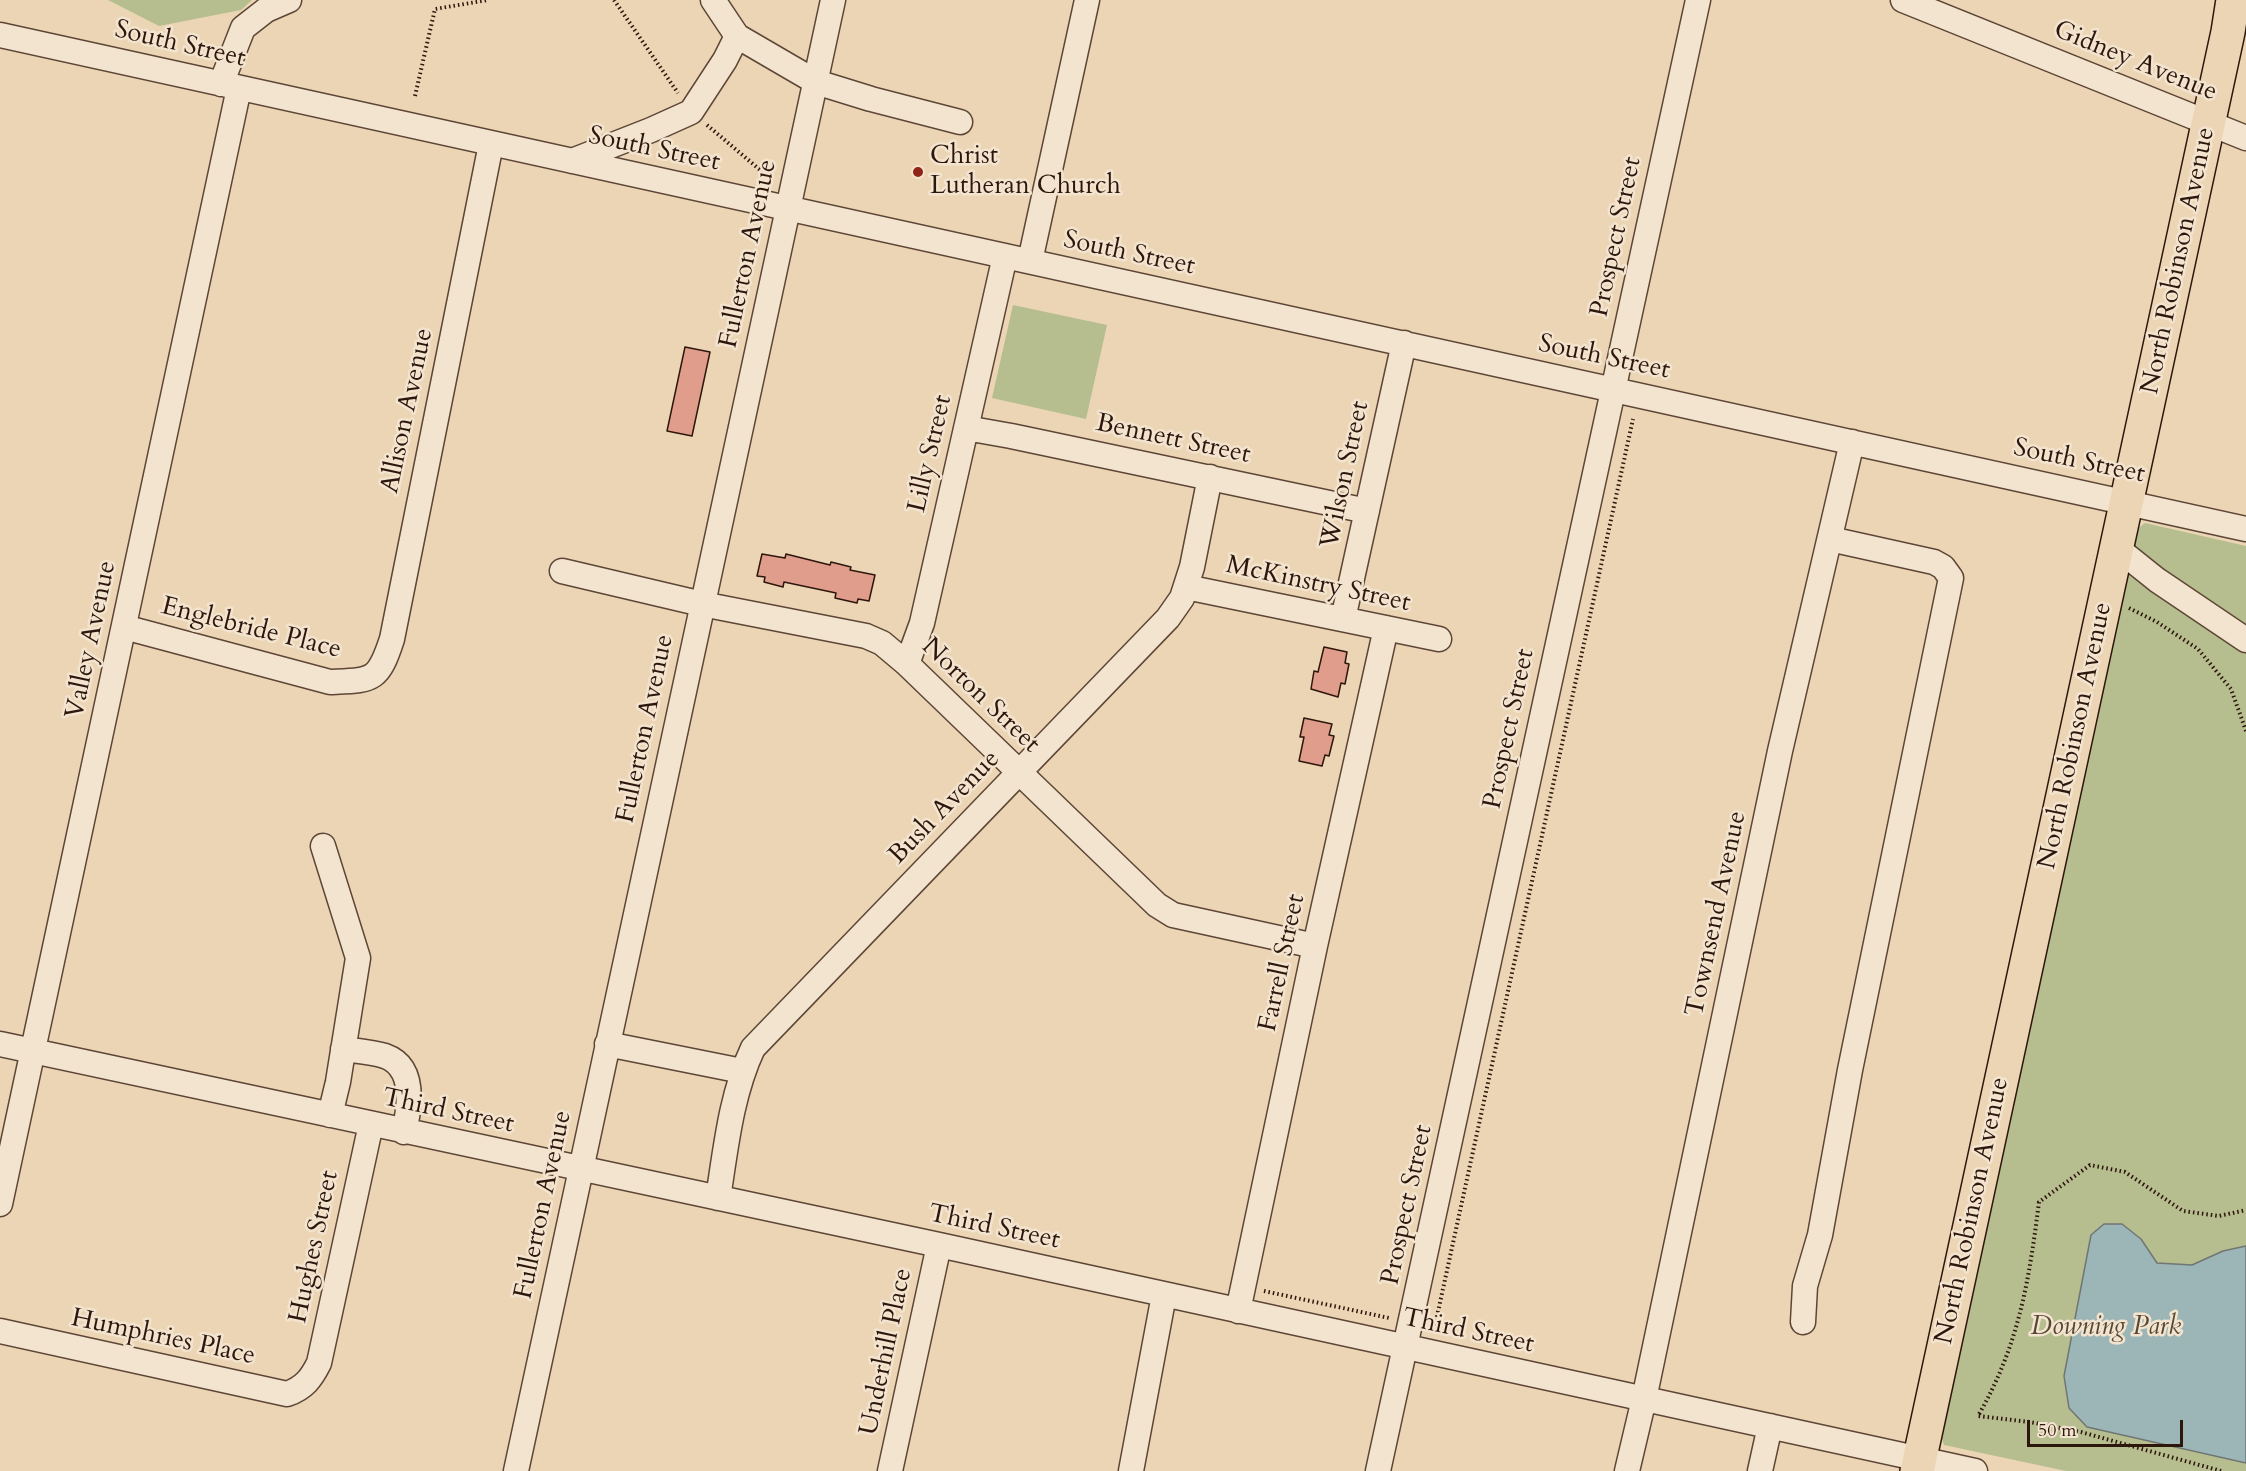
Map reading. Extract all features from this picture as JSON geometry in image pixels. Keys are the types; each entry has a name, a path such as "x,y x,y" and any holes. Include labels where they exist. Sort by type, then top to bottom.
{"highway":[{"name":"North Robinson Avenue","path":"1918,1465 2209,122 2233,0"}],"street":[{"name":"Valley Avenue","path":"0,1204 124,627 243,28 266,10 289,0"},
{"path":"713,0 737,36 816,82 960,122"},
{"name":"Fullerton Avenue","path":"516,1471 833,0"},
{"path":"1030,261 1087,0"},
{"name":"Prospect Street","path":"1378,1471 1412,1324 1698,0"},
{"name":"Gidney Avenue","path":"1903,0 1946,8 2189,116 2246,138"},
{"name":"South Street","path":"0,35 2246,529"},
{"path":"572,161 691,112 725,60 737,36"},
{"name":"Allison Avenue","path":"365,680 375,675 384,663 392,639 491,144"},
{"name":"Lilly Street","path":"907,664 922,623 1005,256"},
{"name":"Wilson Street","path":"1343,619 1404,343"},
{"name":"Bennett Street","path":"966,428 1367,510"},
{"name":"Townsend Avenue","path":"1627,1471 1778,763 1852,441"},
{"name":"Bush Avenue","path":"718,1198 734,1100 742,1071 753,1048 1168,618 1182,598 1192,567 1210,477"},
{"path":"1803,1322 1805,1286 1820,1235 1851,1070 1951,578 1943,567 1934,561 1830,538"},
{"path":"2117,548 2157,580 2246,640"},
{"name":"Norton Street","path":"562,571 702,604 866,636 882,643 907,664 1156,905 1173,915 1315,946"},
{"name":"McKinstry Street","path":"1186,587 1438,639"},
{"name":"Englebride Place","path":"124,627 330,682 365,680"},
{"name":"Farrell Street","path":"1238,1311 1315,946 1386,628"},
{"path":"323,846 358,958 330,1115"},
{"name":"Third Street","path":"0,1044 1770,1426 1918,1465 1975,1471"},
{"path":"607,1044 742,1071"},
{"path":"343,1049 385,1056 404,1070 409,1098 404,1131"},
{"name":"Hughes Street","path":"310,1380 320,1364 371,1124"},
{"name":"Underhill Place","path":"890,1471 939,1245"},
{"path":"1131,1471 1164,1295"},
{"name":"Humphries Place","path":"0,1331 287,1394 300,1389 310,1380"},
{"path":"1760,1471 1770,1426"}],"path":[{"path":"415,96 435,9 488,0"},
{"path":"1435,1330 1634,419"},
{"path":"2107,596 2157,621 2198,649 2231,689 2246,730"},
{"path":"2221,1471 2081,1432 2030,1422 1978,1416 1995,1387 2022,1312 2039,1202 2090,1165 2125,1172 2184,1211 2219,1216 2246,1210"},
{"path":"1263,1291 1412,1324"}],"green space":[{"path":"108,0 252,0 241,10 159,26"},
{"path":"1013,305 1107,325 1086,419 992,398"},
{"name":"Downing Park","path":"2145,523 2246,546 2246,1471 2066,1471 1944,1445 1940,1434 2136,530"}],"water":[{"path":"2104,1224 2122,1224 2141,1239 2157,1263 2192,1265 2223,1251 2246,1246 2246,1463 2087,1427 2069,1408 2064,1376 2091,1235"}],"building":[{"path":"685,347 710,352 692,436 667,431"},
{"path":"762,554 785,558 786,554 830,565 831,562 851,567 850,570 875,575 869,601 858,599 857,603 835,598 836,593 784,582 783,587 764,582 765,577 757,576"},
{"path":"1324,647 1347,652 1345,663 1349,664 1345,684 1341,683 1338,697 1311,689 1314,671 1318,672"},
{"path":"1304,718 1332,724 1329,735 1334,736 1329,756 1325,755 1322,766 1299,761 1304,737 1300,737"}],"place":[{"name":"Christ Lutheran Church","path":"918,172"}]}
